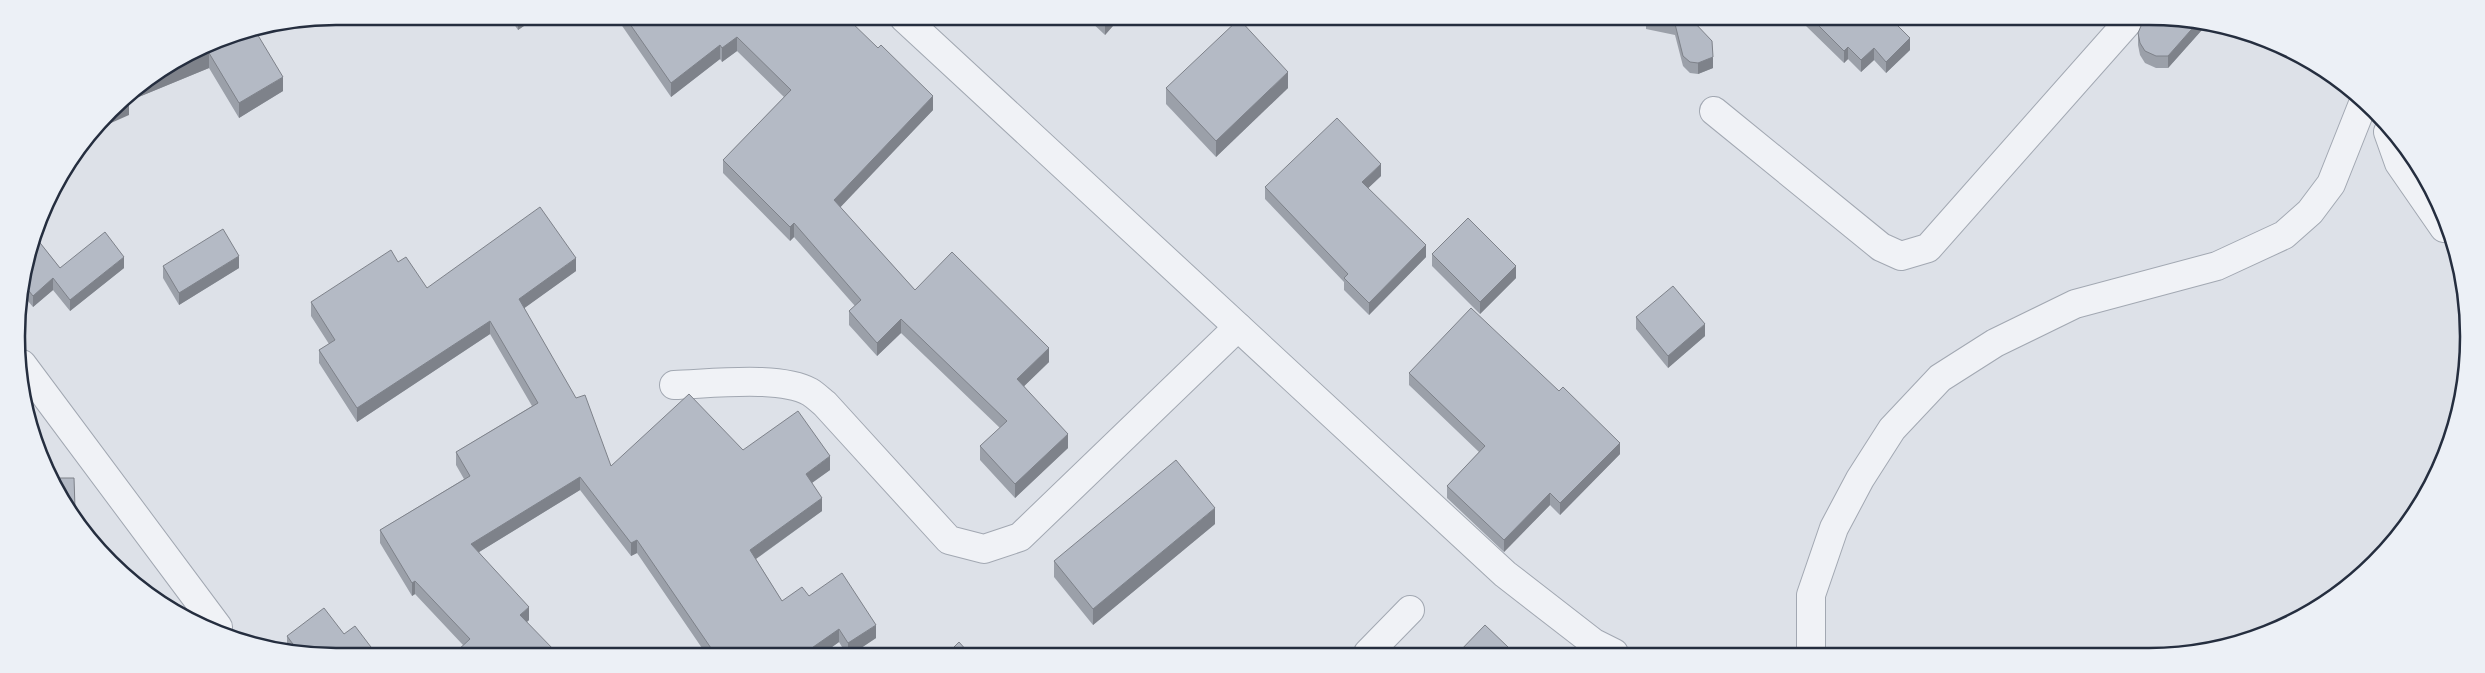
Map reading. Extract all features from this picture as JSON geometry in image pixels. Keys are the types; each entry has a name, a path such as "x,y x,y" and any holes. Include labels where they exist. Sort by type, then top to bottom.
{"street":[{"path":"912,25 1505,574 1594,643 1604,648"},
{"path":"1714,111 1881,248 1901,256 1928,248 2125,25"},
{"path":"1811,648 1811,595 1834,528 1860,479 1892,429 1940,378 1995,343 2075,304 2217,266 2284,235 2310,212 2331,184 2361,109"},
{"path":"2391,141 2399,163 2435,215"},
{"path":"674,385 758,382 790,385 809,391 825,404 949,540 984,549 1020,537 1238,327"},
{"path":"27,371 215,623"},
{"path":"1373,648 1410,610"}],"building":[{"path":"631,25 854,25 878,48 881,45 933,96 834,200 915,290 952,252 1049,348 1017,379 1068,434 1015,484 980,446 1007,421 901,319 877,343 849,311 861,300 794,223 790,227 723,160 791,90 737,37 722,48 720,45 671,83"},
{"path":"1233,25 1245,25 1288,72 1216,141 1166,88"},
{"path":"1675,25 1697,25 1712,41 1713,57 1698,63 1690,62 1683,56"},
{"path":"1818,25 1897,25 1910,38 1886,62 1874,48 1861,60 1848,47 1844,51"},
{"path":"2141,26 2192,28 2168,56 2156,56 2145,51 2140,43 2138,33"},
{"path":"258,35 283,77 239,103 209,53 198,58 217,49 236,42"},
{"path":"1337,118 1381,164 1362,182 1426,245 1369,303 1344,278 1348,274 1265,187"},
{"path":"540,207 576,258 519,299 576,398 585,395 611,466 689,394 743,450 798,411 830,456 806,474 822,498 750,550 782,601 802,587 809,596 842,573 876,625 848,643 839,629 812,648 711,648 637,540 631,543 580,477 471,544 529,607 520,615 552,648 460,648 470,639 415,581 412,583 380,530 470,476 456,452 538,403 490,321 357,408 319,350 335,340 311,302 391,250 398,262 406,257 427,288"},
{"path":"1468,218 1516,266 1480,302 1432,254"},
{"path":"223,229 239,256 179,293 163,266"},
{"path":"105,232 124,257 70,300 53,278 33,296 29,291 40,243 60,268"},
{"path":"1673,286 1705,324 1668,356 1636,317"},
{"path":"1471,308 1559,391 1563,387 1620,443 1560,503 1550,493 1504,540 1447,486 1485,446 1409,373"},
{"path":"1176,460 1215,508 1093,609 1054,561"},
{"path":"59,478 74,478 75,506"},
{"path":"324,608 344,634 355,626 372,648 296,645 293,645 287,636"},
{"path":"1485,625 1508,647 1507,648 1463,648"},
{"path":"959,642 964,648 953,648"}]}
